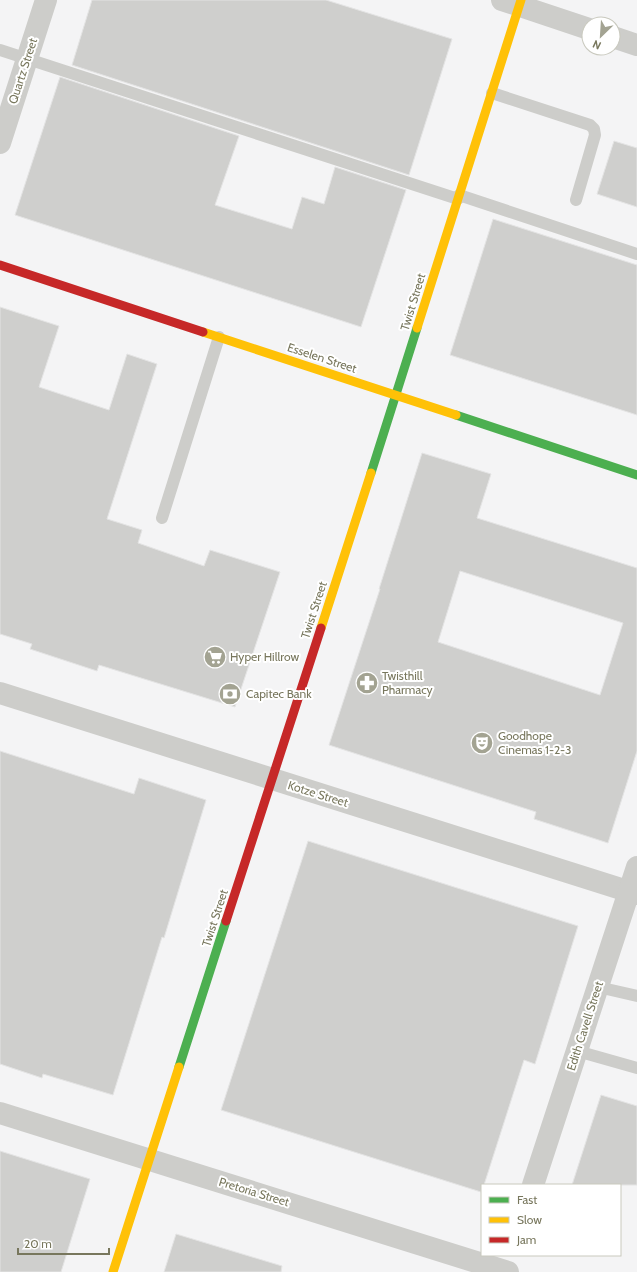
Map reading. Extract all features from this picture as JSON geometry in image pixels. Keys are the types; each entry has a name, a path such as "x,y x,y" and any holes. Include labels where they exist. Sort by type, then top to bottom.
{"street":[{"name":"Quartz Street","path":"0,143 46,0"},
{"path":"514,2 581,26"},
{"name":"Twist Street","path":"113,1272 273,779 492,93 514,2"},
{"path":"621,40 637,45"},
{"name":"Esselen Street","path":"0,265 637,475"},
{"name":"Kotze Street","path":"0,693 633,893"},
{"name":"Edith Cavell Street","path":"533,1184 598,987 633,893 637,867"},
{"name":"Pretoria Street","path":"0,1113 507,1267"}],"lane":[{"path":"0,50 637,254"},
{"path":"492,93 590,125 594,129 595,135 576,200"},
{"path":"162,518 219,337"},
{"path":"598,987 637,996"},
{"path":"577,1051 637,1068"}],"building":[{"path":"92,0 326,0 452,39 409,175 72,65"},
{"path":"60,77 239,136 215,205 292,229 302,197 324,204 335,167 406,190 361,327 15,215"},
{"path":"614,141 637,148 637,207 597,194"},
{"path":"493,219 637,265 637,415 450,355"},
{"path":"0,307 59,326 39,387 109,410 127,354 157,364 107,519 142,530 138,543 204,566 210,550 280,572 235,707 99,665 97,671 30,649 32,644 0,634"},
{"path":"422,453 491,474 477,518 637,568 637,751 608,843 534,819 536,812 329,745","holes":["460,571 623,623 600,695 438,642"]},
{"path":"0,751 134,794 139,778 206,800 164,938 162,937 113,1095 43,1074 42,1078 0,1064"},
{"path":"308,841 578,926 535,1064 524,1060 484,1184 481,1184 481,1192 221,1110"},
{"path":"601,1095 637,1106 637,1185 572,1184"},
{"path":"0,1151 90,1179 61,1272 0,1272"},
{"path":"176,1234 282,1266 281,1272 164,1272"}],"traffic: fast":[{"path":"371,473 417,328"},
{"path":"456,415 637,475"},
{"path":"179,1067 226,921"}],"traffic: slow":[{"path":"417,328 521,0"},
{"path":"203,332 456,415"},
{"path":"321,628 371,473"},
{"path":"113,1272 179,1067"}],"traffic: jam":[{"path":"0,265 203,332"},
{"path":"226,921 321,628"}],"place":[{"name":"Hyper Hillrow","path":"215,657"},
{"name":"Twisthill Pharmacy","path":"367,683"},
{"name":"Capitec Bank","path":"230,694"},
{"name":"Goodhope Cinemas 1-2-3","path":"482,743"}]}
